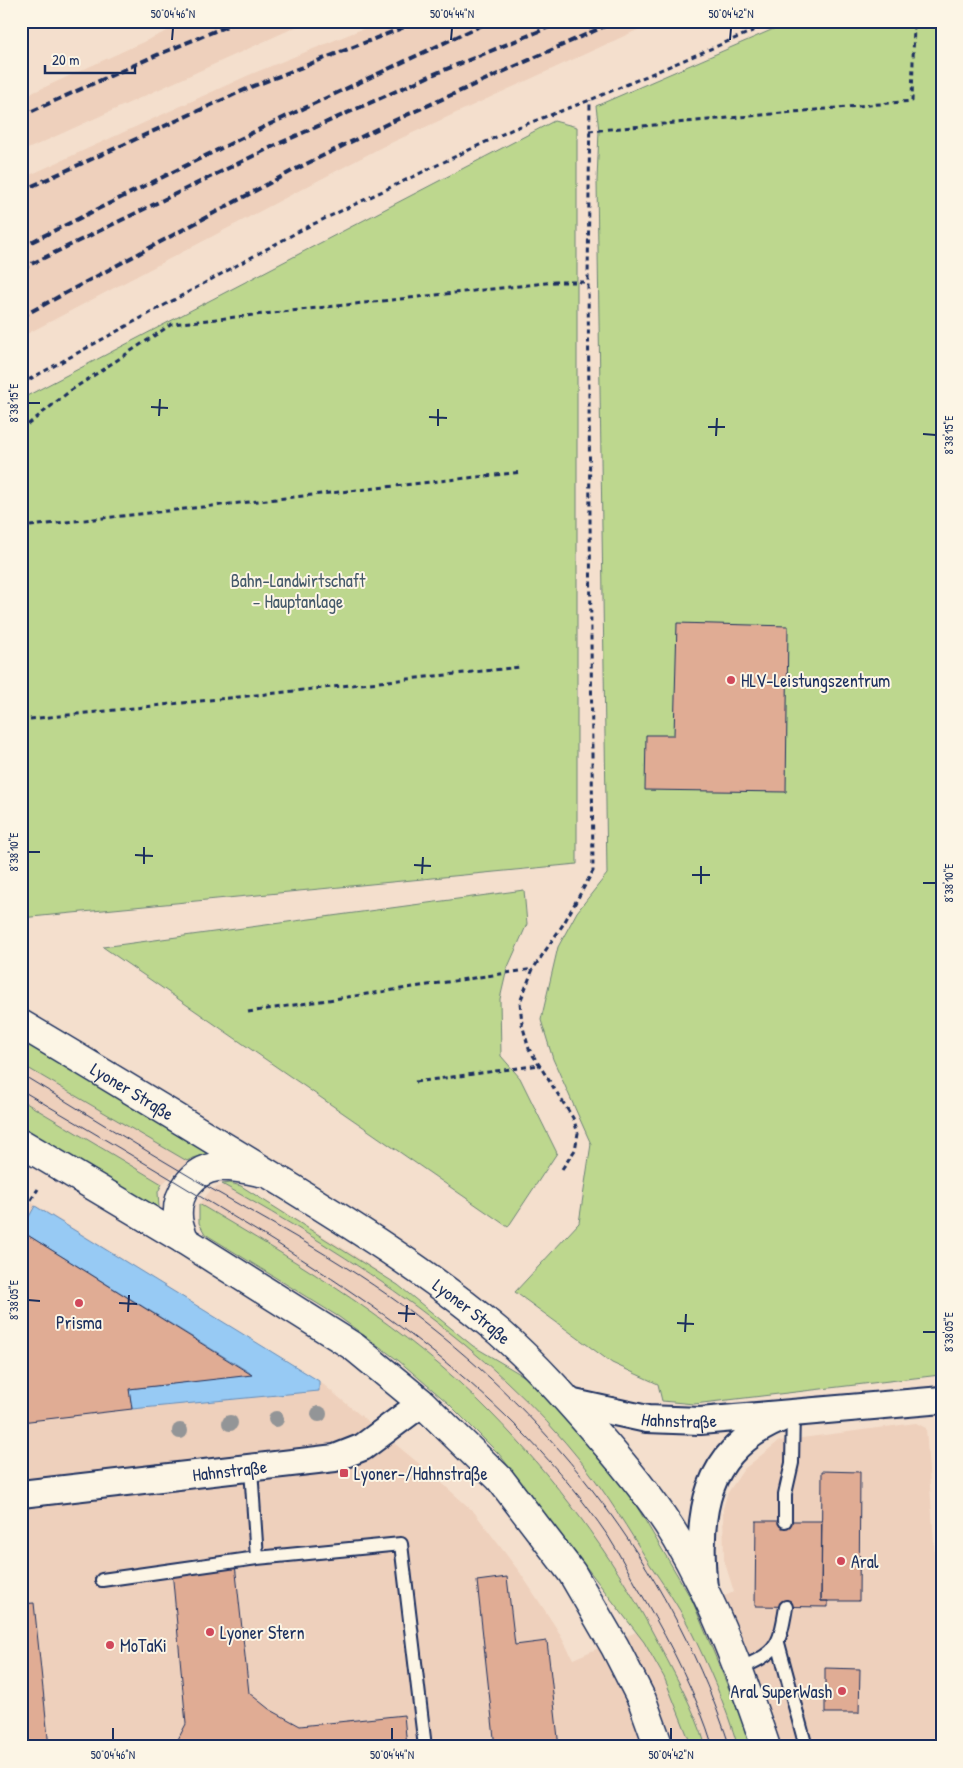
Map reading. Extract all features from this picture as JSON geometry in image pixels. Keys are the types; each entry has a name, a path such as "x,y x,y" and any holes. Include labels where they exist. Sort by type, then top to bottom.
{"main road":[{"name":"Lyoner Straße","path":"21,1024 218,1141 403,1258 501,1334 569,1402 644,1490 677,1539 704,1589 766,1747"},
{"path":"21,1142 184,1240 354,1347 422,1403 500,1479 572,1573 637,1692 659,1747"},
{"path":"184,1240 178,1218 178,1204 186,1186 203,1171 234,1167 268,1174"}],"street":[{"name":"Hahnstraße","path":"569,1402 648,1419 700,1421 942,1400"},
{"name":"Hahnstraße","path":"21,1494 335,1458 351,1452 382,1435 422,1403"},
{"name":"Hahnstraße","path":"704,1589 700,1552 701,1526 708,1492 716,1474 738,1444 751,1434 793,1413"}],"lane":[{"path":"786,1521 785,1494 792,1463 793,1413"},
{"path":"251,1469 257,1558"},
{"path":"102,1580 257,1558 401,1544 426,1747"},
{"path":"786,1606 778,1643 806,1747"},
{"path":"737,1670 767,1655 778,1643"}],"path":[{"path":"21,384 304,229 513,129 590,100 776,21"},
{"path":"589,131 912,101 914,21"},
{"path":"562,1169 574,1150 578,1133 573,1118 529,1049 522,1024 520,1002 533,969 564,923 593,871 588,282 590,100"},
{"path":"21,430 70,392 172,324 555,282 588,282"},
{"path":"21,527 522,472"},
{"path":"21,720 521,667"},
{"path":"248,1012 533,969"},
{"path":"415,1082 540,1065"},
{"path":"21,1215 38,1189"}],"shaded area":[{"path":"189,21 309,21 21,152 21,98"},
{"path":"382,21 657,21 382,147 21,337 21,179 249,75"},
{"path":"21,1039 208,1156 195,1156 162,1184 158,1192 159,1208 21,1128"},
{"path":"230,1183 241,1186 351,1253 398,1285 473,1346 527,1378 633,1500 696,1608 734,1592 724,1560 723,1509 727,1494 744,1469 779,1441 916,1423 926,1428 942,1658 942,1747 21,1747 21,1196 319,1381 434,1476 474,1512 521,1574 557,1629 573,1659 636,1632 499,1454 448,1403 399,1361 339,1317 205,1234 199,1223 199,1204 212,1189"}],"green space":[{"path":"792,21 942,21 942,1389 940,1375 694,1404 662,1401 658,1384 612,1363 515,1292 579,1223 591,1144 553,1059 541,1020 558,947 577,912 607,874 597,181 599,130 596,106"},
{"name":"Bahn-Landwirtschaft – Hauptanlage","path":"554,121 577,127 577,864 21,918 21,399"},
{"path":"524,890 527,924 507,969 500,999 501,1056 520,1078 557,1153 508,1227 103,947"},
{"path":"21,1039 225,1160 201,1156 187,1161 21,1064"},
{"path":"21,1100 162,1184 158,1192 159,1208 21,1128"},
{"path":"230,1183 241,1186 398,1285 473,1346 527,1378 574,1422 633,1500 692,1600 743,1723 750,1747 738,1747 710,1671 675,1603 618,1513 584,1465 547,1422 506,1381 463,1343 417,1307 321,1242 222,1184"},
{"path":"199,1204 314,1274 388,1325 458,1381 514,1437 580,1517 619,1574 675,1674 702,1733 706,1747 692,1747 664,1677 644,1642 499,1454 448,1403 399,1361 339,1317 205,1234 199,1223"}],"water":[{"path":"35,1206 319,1381 319,1391 132,1409 129,1389 252,1374 21,1231"}],"building":[{"name":"HLV-Leistungszentrum","path":"677,623 788,626 786,792 645,790 646,735 674,735"},
{"name":"Prisma","path":"21,1231 252,1375 129,1389 132,1409 21,1422"},
{"name":"Aral","path":"822,1471 860,1472 859,1601 821,1601"},
{"path":"756,1521 822,1521 821,1601 828,1601 828,1607 755,1606"},
{"name":"Lyoner Stern","path":"235,1564 249,1693 269,1709 300,1726 404,1715 407,1747 174,1747 186,1724 172,1570"},
{"path":"507,1577 515,1645 547,1641 559,1747 495,1747 477,1581"},
{"path":"34,1603 49,1747 21,1747 21,1604"},
{"name":"Aral SuperWash","path":"825,1668 860,1669 859,1713 825,1713"}],"tram line":[{"path":"21,1074 172,1166 344,1266 402,1305 479,1368 526,1414 570,1462 611,1514 647,1569 679,1626 707,1686 730,1747"},
{"path":"21,1090 278,1244 332,1279 434,1353 482,1394 527,1438 570,1485 608,1536 674,1653 692,1690 713,1747"}],"railway":[{"path":"21,116 150,58 239,21"},
{"path":"21,191 251,87 420,21"},
{"path":"21,247 266,126 491,21"},
{"path":"21,269 278,144 432,75 564,21"},
{"path":"21,317 292,171 389,123 616,21"}],"place":[{"name":"HLV-Leistungszentrum","path":"731,680"},
{"name":"Prisma","path":"79,1303"},
{"name":"Lyoner-/Hahnstraße","path":"344,1473"},
{"name":"Aral","path":"841,1561"},
{"name":"Lyoner Stern","path":"210,1632"},
{"name":"MoTaKi","path":"110,1645"},
{"name":"Aral SuperWash","path":"842,1691"}]}
